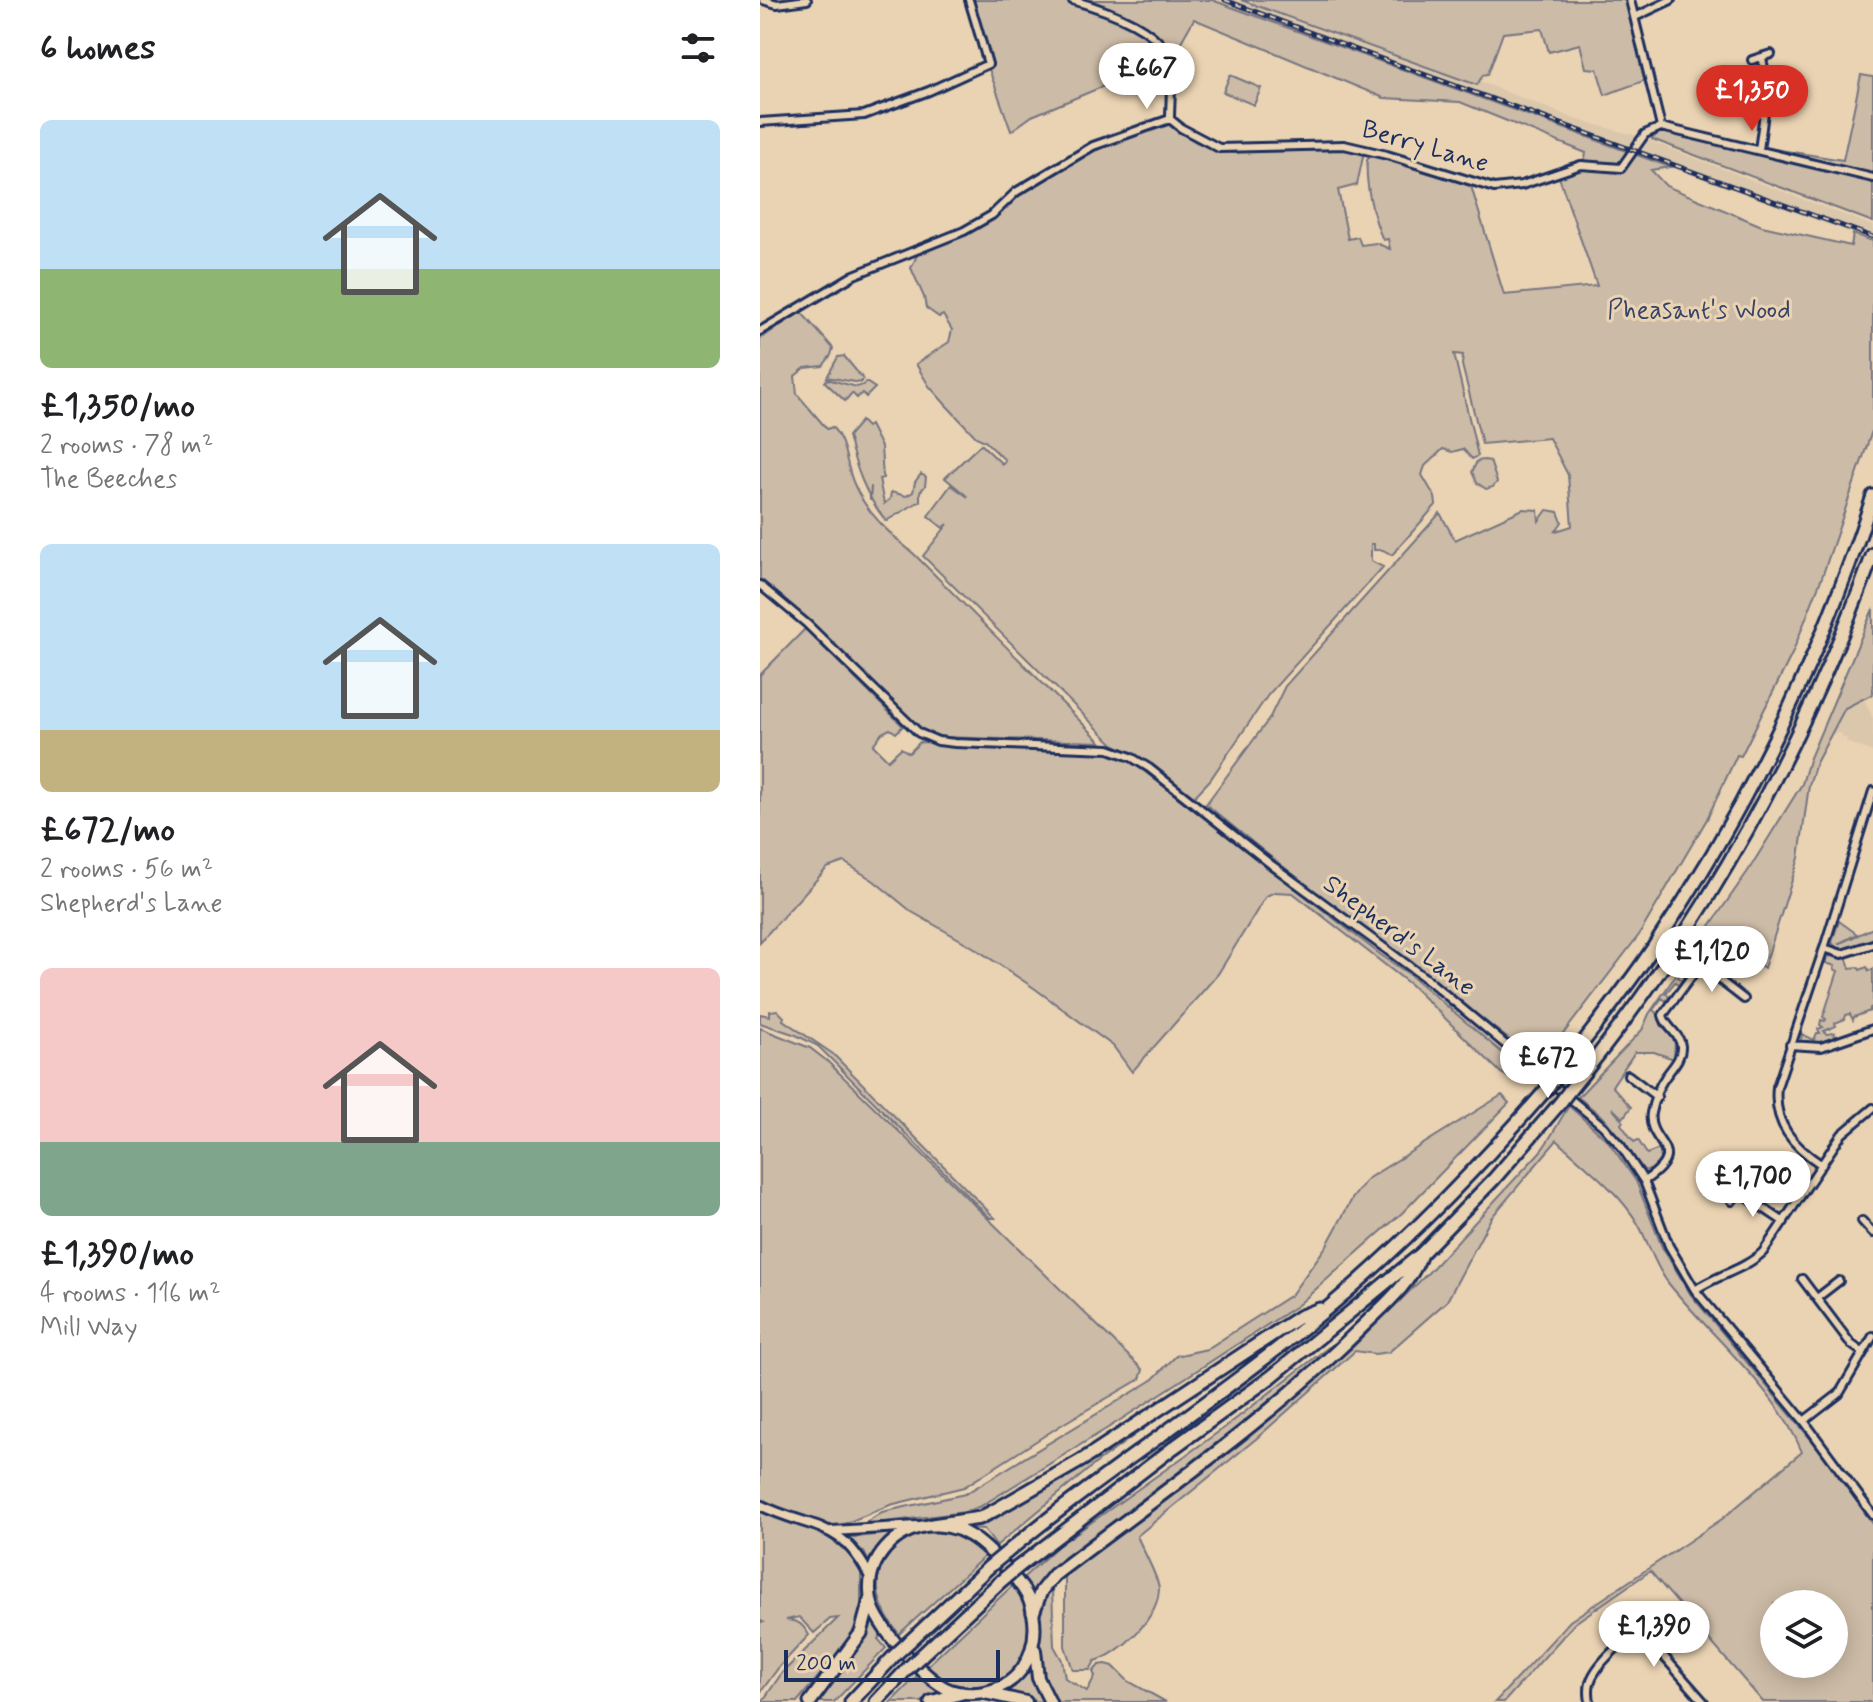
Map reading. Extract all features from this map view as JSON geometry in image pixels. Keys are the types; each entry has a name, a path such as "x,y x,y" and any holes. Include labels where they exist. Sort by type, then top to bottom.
{"highway":[{"path":"851,1702 895,1655 989,1567 1065,1504 1244,1374 1331,1304 1416,1229 1489,1155 1545,1091 1653,948 1715,850 1776,737 1828,621 1873,496"},
{"path":"876,1702 1001,1581 1161,1457 1271,1377 1421,1254 1494,1179 1621,1026 1668,962 1734,856 1792,747 1846,628 1873,554"},
{"path":"1033,1613 1041,1591 1054,1575 1252,1426 1327,1362 1414,1274 1421,1254"},
{"path":"932,1525 980,1518 995,1510 1082,1460 1299,1317 1331,1304"},
{"path":"810,1702 861,1633 870,1600"},
{"path":"931,1702 962,1693"}],"main road":[{"path":"1034,1640 1029,1658 1019,1674 1008,1683 980,1692 962,1693 948,1689 923,1672 877,1617 870,1600 871,1580 883,1549 897,1536 919,1526 950,1527 978,1541 1028,1597 1033,1613 1038,1678 1050,1702"},
{"path":"980,1692 1026,1702"}],"street":[{"path":"763,0 777,4 807,0"},
{"path":"760,122 864,115 988,64 969,0"},
{"path":"760,331 854,275 964,231 992,215 1018,191 1093,146 1170,119 1166,51 1147,33 1121,17 1072,0"},
{"path":"1630,0 1661,127 1873,178"},
{"path":"1635,17 1671,0"},
{"path":"1752,60 1771,54"},
{"path":"1759,150 1764,127 1765,72 1762,58"},
{"name":"Berry Lane","path":"1170,119 1219,148 1344,145 1494,188 1522,185 1581,165 1621,168 1645,134 1661,127"},
{"name":"Shepherd's Lane","path":"760,585 807,624 911,727 928,738 955,743 1109,749 1122,752 1149,768 1273,866 1428,980 1603,1126 1644,1181 1669,1246 1695,1290 1804,1421 1873,1515"},
{"path":"1822,1165 1790,1139 1778,1115 1777,1087 1873,791"},
{"path":"1644,1181 1663,1166 1666,1158 1651,1118 1663,1080 1679,1057 1681,1045 1663,1015 1718,940"},
{"path":"1824,948 1842,954 1873,944"},
{"path":"1699,964 1744,999"},
{"path":"1790,1045 1821,1047 1873,1029"},
{"path":"1628,1075 1657,1097"},
{"path":"1695,1290 1756,1259 1770,1244 1842,1134 1873,1108"},
{"path":"1732,1201 1744,1183"},
{"path":"1738,1191 1784,1222"},
{"path":"1862,1221 1873,1233"},
{"path":"1802,1279 1851,1344 1862,1352"},
{"path":"1817,1298 1839,1281"},
{"path":"1804,1421 1839,1394 1873,1336"},
{"path":"760,1505 831,1531 854,1550 871,1580"},
{"path":"831,1531 919,1526"},
{"path":"1590,1702 1589,1684 1603,1663 1632,1636 1645,1638 1704,1702"}],"shaded area":[{"path":"1212,0 1273,0 1575,119 1637,136 1873,226 1873,241"},
{"path":"1864,699 1873,718 1873,752 1846,742 1847,738 1843,738 1841,733 1830,735 1845,708"}],"green space":[{"name":"Pheasant's Wood","path":"972,0 1066,0 1094,8 1078,0 1212,0 1670,167 1651,170 1666,186 1762,226 1851,246 1853,234 1873,241 1873,428 1792,654 1741,756 1737,755 1707,819 1639,935 1540,1064 1288,871 1206,804 1269,719 1285,686 1440,513 1455,540 1523,509 1538,510 1539,521 1547,510 1558,512 1562,522 1556,531 1572,526 1568,475 1549,438 1482,444 1462,365 1463,355 1454,354 1478,456 1472,459 1463,449 1452,452 1443,449 1425,466 1422,475 1435,497 1436,505 1392,555 1383,550 1374,550 1374,544 1371,544 1371,561 1383,567 1268,695 1210,780 1194,797 1130,752 1113,744 923,556 948,524 943,528 928,516 951,485 968,497 945,478 981,444 1002,464 1005,460 985,441 976,437 946,405 929,386 916,364 949,342 952,330 943,315 939,317 926,308 911,268 919,251 974,230 1006,208 1017,196 1093,148 1170,124 1196,142 1232,153 1346,148 1364,152 1357,185 1338,190 1348,239 1358,237 1361,245 1376,243 1390,249 1388,239 1383,240 1379,231 1370,201 1367,160 1372,154 1471,186 1504,295 1597,286 1558,174 1563,165 1585,159 1586,153 1460,102 1384,98 1194,19 1169,63 1157,64 1032,116 1011,131 989,69 990,55"},
{"path":"1241,0 1627,0 1649,79 1605,95 1597,69 1586,68 1580,44 1549,52 1542,29 1503,33 1488,74 1483,75 1477,85"},
{"path":"1230,75 1261,88 1254,105 1223,92"},
{"path":"1861,75 1873,77 1873,222 1652,139 1660,131 1843,160"},
{"path":"801,312 833,348 823,366 805,368 795,376 797,394 827,429 832,427 837,433 854,484 865,505 1101,742 942,737 924,731 827,642 794,607 760,581 760,339"},
{"path":"844,356 863,379 860,383 827,377 838,357"},
{"path":"827,379 857,387 866,382 875,388 866,397 862,393 857,398 852,393 845,401 825,382"},
{"path":"861,421 867,427 870,425 881,447 883,478 879,479 884,504 890,499 891,492 906,496 913,492 921,474 926,477 920,501 886,521 862,481 848,436"},
{"path":"1477,461 1490,461 1497,482 1486,489 1477,483 1472,472"},
{"path":"1873,609 1873,694 1845,708 1816,763 1809,785 1799,858 1764,968 1717,935 1710,934 1701,946 1705,949 1702,954 1698,951 1690,960 1694,964 1691,968 1687,965 1678,977 1682,980 1679,984 1675,982 1666,993 1669,997 1666,1001 1662,998 1653,1010 1675,1041 1674,1059 1654,1052 1635,1052 1612,1086 1631,1107 1623,1118 1612,1108 1634,1142 1638,1140 1647,1154 1659,1149 1656,1168 1644,1170 1605,1119 1578,1097 1642,1030 1649,1014 1748,871 1802,784 1809,760"},
{"path":"805,629 903,726 896,733 890,729 882,733 873,745 888,760 901,748 909,753 920,742 1090,750 1112,753 1131,761 1409,974 1525,1072 1517,1080 1501,1073 1411,985 1293,893 1275,892 1266,896 1218,974 1132,1072 1113,1046 1034,988 973,947 912,912 874,881 844,862 827,868 760,942 760,675"},
{"path":"1839,921 1857,934 1838,944 1873,928 1873,940 1852,950 1836,948 1832,942"},
{"path":"1827,957 1847,959 1850,968 1873,969 1873,1007 1853,1020 1850,1014 1846,1015 1845,1019 1835,1023 1836,1026 1824,1031 1826,1034 1835,1033 1834,1038 1818,1043 1805,1042 1801,1040 1802,1034 1814,1040 1820,1033 1818,1029 1823,1027 1821,1020 1826,1019 1823,1017 1838,971 1834,969 1835,966 1826,963"},
{"path":"777,1010 784,1017 783,1020 833,1054 995,1218 990,1218 818,1046 760,1023 760,1014 770,1016 770,1011"},
{"path":"760,1028 810,1048 827,1061 1143,1370 1140,1379 964,1487 890,1505 837,1527 817,1524 760,1502"},
{"path":"1502,1095 1509,1103 1402,1213 1298,1305 981,1506 965,1512 862,1525 882,1512 965,1494 1151,1381 1176,1356 1207,1349 1291,1295 1327,1245 1352,1199 1367,1179"},
{"path":"1569,1106 1608,1141 1636,1181 1662,1247 1691,1295 1819,1449 1873,1524 1873,1702 1763,1702 1650,1571 1575,1623 1504,1702 1495,1702 1570,1621 1722,1519 1802,1452 1791,1429 1760,1385 1664,1277 1630,1212 1557,1140 1491,1218 1447,1301 1389,1352 1375,1354 1355,1351 1257,1438 1137,1536 1159,1588 1153,1611 1136,1633 1116,1651 1095,1661 1090,1670 1073,1670 1065,1646 1065,1574 1158,1501 1253,1433 1352,1348 1428,1273 1547,1142"},
{"path":"1348,1332 1304,1375 1215,1448 1142,1500 1048,1574 1034,1598 1024,1577 1058,1546 1224,1428"},
{"path":"1205,1384 1095,1464 996,1546 984,1529 963,1525"},
{"path":"760,1509 821,1532 852,1555 861,1571 861,1614 858,1624 851,1638 797,1702 762,1702 782,1673 838,1618 830,1619 814,1633 799,1617 786,1620 799,1623 809,1635 760,1693 760,1622 763,1622 760,1620"},
{"path":"946,1530 963,1536 986,1555 899,1634 886,1615 879,1597 878,1579 882,1564 891,1550 904,1540 923,1533"},
{"path":"893,1533 884,1541 870,1564 864,1552 846,1538"},
{"path":"1013,1585 1026,1603 1030,1624 1029,1641 1014,1669 1002,1680 970,1688 952,1684 927,1666"},
{"path":"1052,1588 1054,1646 1062,1660 1065,1678 1087,1691 1095,1676 1093,1672 1099,1665 1106,1664 1113,1666 1128,1681 1166,1702 1056,1702 1044,1677 1038,1649 1041,1606 1045,1592"},
{"path":"873,1617 883,1633 878,1639 886,1648 834,1702 815,1702 863,1640"},
{"path":"1033,1664 1044,1702 1002,1693 1023,1677"},
{"path":"919,1674 945,1693 925,1702 891,1702"}],"waterway":[{"path":"870,500 871,487"}],"railway":[{"path":"1225,0 1873,237"}]}
